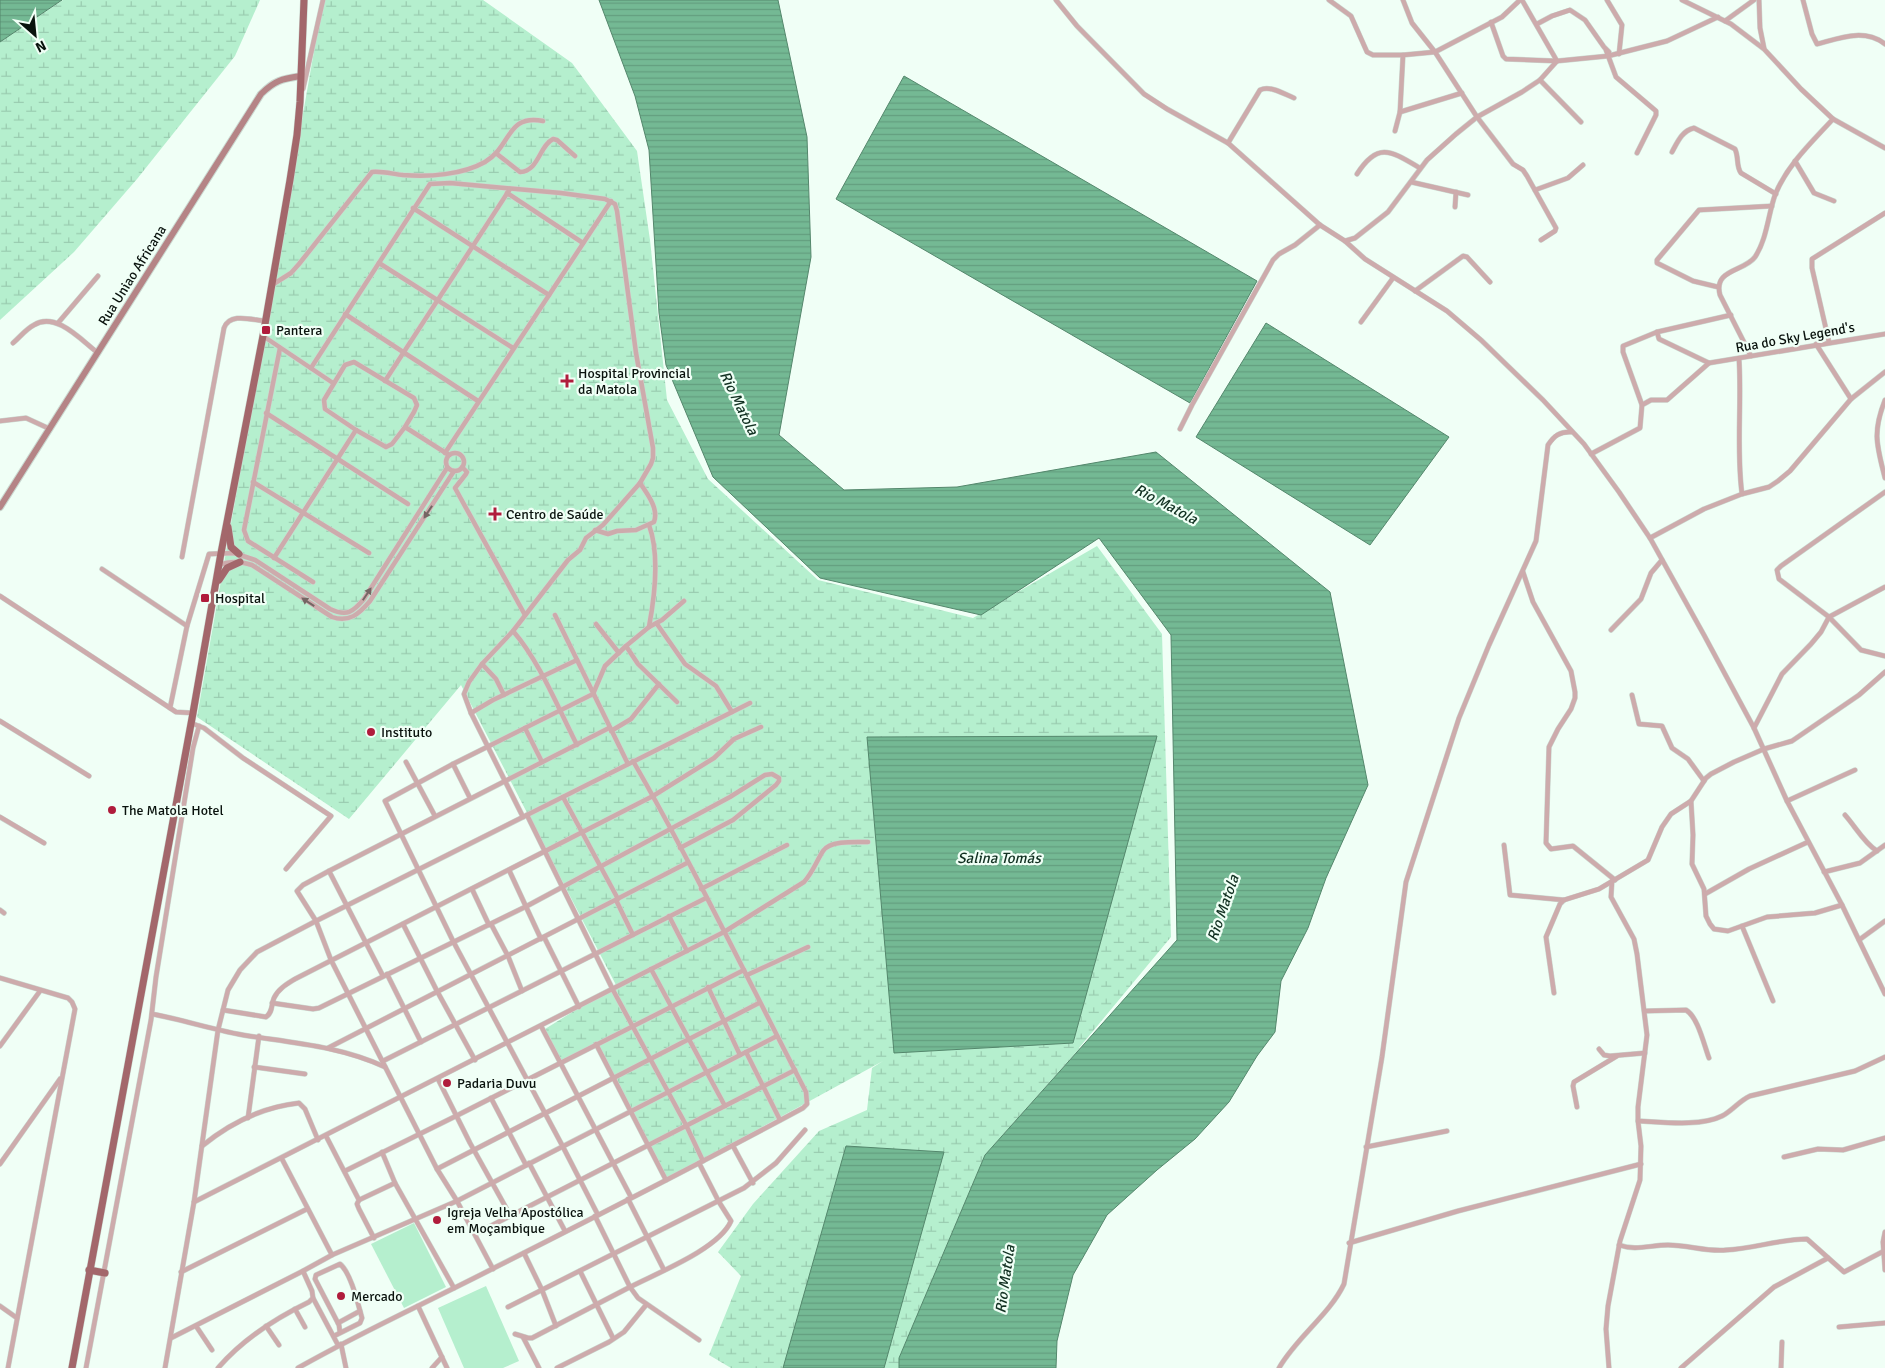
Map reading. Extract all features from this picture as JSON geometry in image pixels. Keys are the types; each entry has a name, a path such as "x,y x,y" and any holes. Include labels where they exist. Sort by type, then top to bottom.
{"main road":[{"path":"72,1368 227,519 272,285 297,135 304,0"},
{"name":"Rua Uniao Africana","path":"0,508 261,94 271,84 279,80 301,76"},
{"path":"215,587 227,568 240,558 230,543 227,519"},
{"path":"90,1270 105,1273"}],"street":[{"path":"300,102 323,0"},
{"path":"1056,0 1078,26 1144,94 1228,143 1320,225 1345,241 1354,250 1392,278 1447,311 1481,340 1543,400 1592,454 1650,538 1754,728 1787,801 1842,905 1885,994"},
{"path":"1329,0 1352,16 1369,54 1403,55 1435,52 1508,12 1521,0 1557,61"},
{"path":"1403,0 1412,23 1435,52 1477,117 1513,164 1527,176 1556,228 1555,231 1542,240"},
{"path":"1607,0 1622,28 1617,54"},
{"path":"1682,0 1725,21 1764,49 1801,89 1833,118 1885,148"},
{"path":"1725,21 1754,0"},
{"path":"1759,0 1760,28 1764,49"},
{"path":"1803,0 1812,34 1817,44 1840,37 1860,35 1880,40 1885,44"},
{"path":"1536,24 1570,10 1585,20 1606,50 1616,76 1656,111 1656,115 1637,153"},
{"path":"1491,22 1503,56 1506,59 1557,61 1608,56 1667,41 1718,17"},
{"path":"1606,50 1617,54"},
{"path":"1395,131 1400,112 1403,55"},
{"path":"1345,241 1355,238 1388,212 1432,154 1477,117 1540,80 1557,61"},
{"path":"1540,80 1581,122"},
{"path":"1228,143 1260,90 1269,88 1294,98"},
{"path":"1400,112 1462,93"},
{"path":"1751,356 1720,295 1718,287 1723,278 1752,261 1756,256 1762,244 1776,194 1784,178 1795,161 1833,118"},
{"path":"272,285 291,273 299,264 372,172 409,175 471,168 497,154 520,122 534,119 543,121"},
{"path":"1672,152 1681,136 1694,128 1735,149 1738,168 1741,174 1776,194"},
{"path":"497,154 520,172 525,172 531,168 547,144 553,139 557,140 575,156"},
{"path":"1357,174 1370,157 1382,152 1396,155 1420,168"},
{"path":"1795,161 1814,193 1834,202"},
{"path":"1535,190 1568,178 1583,166"},
{"path":"311,368 426,187 434,182 508,191 596,198 611,201 615,204 636,352 654,448 654,458 640,483 603,525 586,538 580,550 568,560 513,630 482,664 465,690 465,697 471,714 505,781 545,852 613,990 686,1125 719,1202 731,1221 728,1226 700,1250 598,1305 532,1338 523,1338 515,1334"},
{"path":"1411,182 1468,194"},
{"path":"508,191 583,243"},
{"path":"385,382 508,191"},
{"path":"1455,207 1456,192"},
{"path":"170,708 187,626 209,554 221,552 255,560 339,614 355,610 364,599 447,468 447,454 478,401 611,201"},
{"path":"1718,287 1693,281 1657,262 1657,260 1699,210 1772,206"},
{"path":"413,208 549,295"},
{"path":"1829,342 1812,268 1812,259 1885,213"},
{"path":"1180,430 1273,260 1320,225"},
{"path":"1354,250 1355,238"},
{"path":"1415,291 1463,256 1467,256 1490,282"},
{"path":"378,263 513,348"},
{"path":"58,323 98,276"},
{"path":"1361,322 1392,278"},
{"path":"346,314 478,401"},
{"path":"1592,454 1640,428 1642,405 1623,346 1657,332 1730,315"},
{"path":"182,557 224,328 228,322 236,318 265,321"},
{"path":"13,343 35,324 44,322 58,323 98,353"},
{"path":"1642,405 1651,400 1667,400 1709,363 1659,340 1657,332"},
{"name":"Rua do Sky Legend's","path":"1709,363 1885,334"},
{"path":"263,336 333,383"},
{"path":"1816,344 1851,399"},
{"path":"280,348 244,530 248,541 313,582"},
{"path":"1739,359 1741,402 1739,462 1742,494"},
{"path":"354,362 385,382 414,398 417,405 392,444 386,446 325,410 324,400 345,365 354,362"},
{"path":"1650,538 1704,510 1742,494 1769,487 1790,471 1851,399 1885,372"},
{"path":"1885,400 1876,426 1876,436 1885,478"},
{"path":"266,413 408,504"},
{"path":"0,421 26,418 50,429"},
{"path":"219,565 240,558 341,621 360,613 370,601 454,471 462,467 464,461 462,456 457,453 447,454 404,427"},
{"path":"274,558 356,430"},
{"path":"1279,1368 1291,1350 1336,1298 1344,1284 1349,1243 1382,1056 1406,882 1459,718 1539,532 1544,465 1548,446 1557,434 1572,432"},
{"path":"462,467 467,472 455,488 525,615"},
{"path":"447,468 454,471"},
{"path":"253,482 369,553"},
{"path":"595,530 608,534 617,531 636,530 655,520 655,510 640,483"},
{"path":"1885,492 1777,570 1779,579 1829,617 1861,650 1866,653 1885,656"},
{"path":"648,525 654,542 653,599 649,628"},
{"path":"1611,630 1641,599 1645,593 1651,572 1662,560"},
{"path":"102,569 187,626"},
{"path":"1523,572 1534,602 1568,664 1575,698 1550,747 1546,844 1551,849 1574,846 1614,881"},
{"path":"1754,728 1782,674 1821,632 1829,617 1885,587"},
{"path":"0,596 176,712 193,713"},
{"path":"684,601 619,653 602,671 593,694 453,764 386,801 453,941 580,1180 630,1287 646,1305 699,1340"},
{"path":"555,615 628,764"},
{"path":"596,624 619,653"},
{"path":"657,624 685,664 716,686 732,712"},
{"path":"513,630 523,642 577,745"},
{"path":"626,646 632,656 676,702"},
{"path":"471,714 504,695 577,660"},
{"path":"482,664 496,680 504,695"},
{"path":"1504,845 1510,894 1564,900 1599,888 1648,860 1662,827 1671,814 1691,801 1711,774 1728,764 1764,749 1786,744 1799,737 1859,695 1885,672"},
{"path":"493,1269 457,1201 437,1169 331,960 316,922 298,891 303,885 329,871 631,718 659,684"},
{"path":"1632,695 1639,724 1662,726 1672,748 1688,759 1704,781"},
{"path":"165,1368 194,1202 218,1030 233,978 248,960 266,947 418,869 750,703"},
{"path":"0,721 89,776"},
{"path":"191,723 199,726 243,758 331,816 286,869"},
{"path":"86,1368 152,1014 193,748 199,726"},
{"path":"223,1010 266,1017 270,1013 272,1002 281,988 295,979 653,796 714,758 734,739 761,727"},
{"path":"525,728 542,762"},
{"path":"298,1368 340,1344 493,1269 733,1146 803,1108 807,1104 806,1092 759,1003 747,975 633,761"},
{"path":"406,762 435,816"},
{"path":"453,764 470,798"},
{"path":"1787,801 1855,770"},
{"path":"272,1002 316,1010 527,906 730,797 765,775 772,774 779,778 776,785 733,820 680,848"},
{"path":"563,797 617,900 633,935"},
{"path":"1691,801 1692,864 1705,894 1706,916 1714,929 1728,931 1767,917 1815,913 1842,905"},
{"path":"1845,816 1856,827 1871,848 1876,851"},
{"path":"0,817 44,843"},
{"path":"194,1202 724,932 804,882 812,874 825,849 840,843 868,842"},
{"path":"1705,894 1742,872 1808,842"},
{"path":"701,889 787,845"},
{"path":"1824,872 1860,863 1885,845"},
{"path":"328,1048 688,864"},
{"path":"509,870 542,938 579,1007"},
{"path":"329,871 366,943 404,1008 421,1042"},
{"path":"1609,1368 1606,1329 1608,1306 1619,1245 1640,1180 1641,1164 1638,1121 1647,1035 1634,939 1611,897 1614,881"},
{"path":"472,889 508,956 522,991"},
{"path":"383,1061 706,898"},
{"path":"1554,993 1546,937 1560,904 1564,900"},
{"path":"669,916 688,951"},
{"path":"1859,940 1885,921"},
{"path":"403,924 455,1026 475,1060"},
{"path":"1742,926 1773,1001"},
{"path":"747,975 808,947"},
{"path":"651,970 725,1106"},
{"path":"345,1171 744,970"},
{"path":"0,978 68,998 74,1005 8,1368"},
{"path":"1878,981 1885,980"},
{"path":"708,987 740,1055"},
{"path":"0,1046 40,991"},
{"path":"437,1169 544,1112 759,1003"},
{"path":"1645,1010 1686,1010 1690,1013 1695,1020 1708,1058"},
{"path":"152,1014 218,1030 328,1048 362,1057 387,1068"},
{"path":"541,1026 613,1162 647,1238 664,1270"},
{"path":"248,1118 259,1036"},
{"path":"171,1338 332,1255 457,1201 562,1145 777,1036"},
{"path":"596,1044 666,1180"},
{"path":"1599,1049 1604,1055 1617,1056 1645,1053"},
{"path":"746,1052 780,1120"},
{"path":"1577,1107 1574,1082 1617,1056"},
{"path":"1638,1121 1671,1123 1715,1119 1726,1114 1741,1100 1750,1096 1855,1071 1885,1056"},
{"path":"254,1067 305,1074"},
{"path":"475,1234 795,1070"},
{"path":"0,1164 61,1078"},
{"path":"438,1079 473,1149 510,1215"},
{"path":"491,1098 565,1231"},
{"path":"202,1146 230,1126 248,1118 278,1107 299,1103 305,1109 318,1140"},
{"path":"508,1307 719,1202 753,1183 776,1163 805,1130"},
{"path":"1366,1147 1446,1131"},
{"path":"326,1136 359,1200 357,1204 374,1238"},
{"path":"1784,1157 1818,1149 1843,1150 1885,1138"},
{"path":"733,1146 753,1183"},
{"path":"382,1152 395,1182 454,1288"},
{"path":"282,1158 332,1255"},
{"path":"1349,1243 1458,1211 1641,1164"},
{"path":"359,1200 395,1182"},
{"path":"181,1272 307,1209"},
{"path":"1885,1232 1885,1270"},
{"path":"1619,1245 1632,1248 1682,1245 1725,1250 1754,1247 1788,1239 1806,1239 1844,1272 1884,1252"},
{"path":"524,1253 542,1290 556,1326"},
{"path":"1681,1368 1774,1286 1828,1258"},
{"path":"334,1336 340,1333 361,1322 362,1318 356,1296 342,1266 338,1264 316,1276 315,1279 338,1323 340,1333"},
{"path":"580,1270 613,1338"},
{"path":"303,1271 313,1298 340,1344 346,1368"},
{"path":"218,1368 266,1326 313,1298"},
{"path":"557,1368 610,1342 613,1338 624,1332 646,1305"},
{"path":"0,1306 17,1318"},
{"path":"418,1306 447,1368"},
{"path":"295,1309 305,1327"},
{"path":"338,1323 360,1311"},
{"path":"1839,1328 1885,1323"},
{"path":"196,1326 212,1350"},
{"path":"266,1326 279,1345"},
{"path":"523,1338 540,1368"},
{"path":"1781,1368 1782,1342"},
{"path":"432,1368 442,1357"}],"green space":[{"path":"63,0 260,0 235,56 137,179 74,252 0,320 0,42"},
{"path":"323,0 483,0 572,63 637,151 650,240 667,400 708,479 818,580 973,618 1097,546 1162,634 1171,937 1080,1048 985,1155 899,1358 899,1368 731,1368 709,1355 741,1276 718,1252 753,1204 819,1131 867,1110 872,1068 883,1061 667,1179 595,1045 561,1060 545,1029 616,985 461,685 349,819 197,717"},
{"path":"414,1223 446,1287 404,1308 371,1244"},
{"path":"486,1286 519,1361 503,1368 464,1368 438,1308"}],"water":[{"path":"0,0 62,0 0,42"},
{"name":"Rio Matola","path":"599,0 778,0 807,137 811,257 779,435 844,490 957,487 1156,452 1330,592 1368,785 1326,878 1308,928 1281,981 1275,1032 1257,1056 1229,1102 1195,1139 1107,1215 1073,1275 1057,1341 1056,1368 899,1368 899,1358 985,1155 1177,940 1171,635 1099,538 981,615 820,578 713,477 666,365 659,313 649,150 635,96"},
{"path":"904,76 1257,281 1190,403 836,199"},
{"path":"1266,323 1449,437 1370,545 1196,437"},
{"name":"Salina Tomás","path":"1157,736 1073,1043 894,1053 867,737"},
{"path":"846,1146 944,1152 884,1368 783,1368"}],"place":[{"name":"Pantera","path":"266,330"},
{"name":"Hospital Provincial da Matola","path":"567,381"},
{"name":"Centro de Saúde","path":"495,514"},
{"name":"Hospital","path":"205,598"},
{"name":"Instituto","path":"371,732"},
{"name":"The Matola Hotel","path":"112,810"},
{"name":"Padaria Duvu","path":"447,1083"},
{"name":"Igreja Velha Apostólica em Moçambique","path":"437,1220"},
{"name":"Mercado","path":"341,1296"}]}
